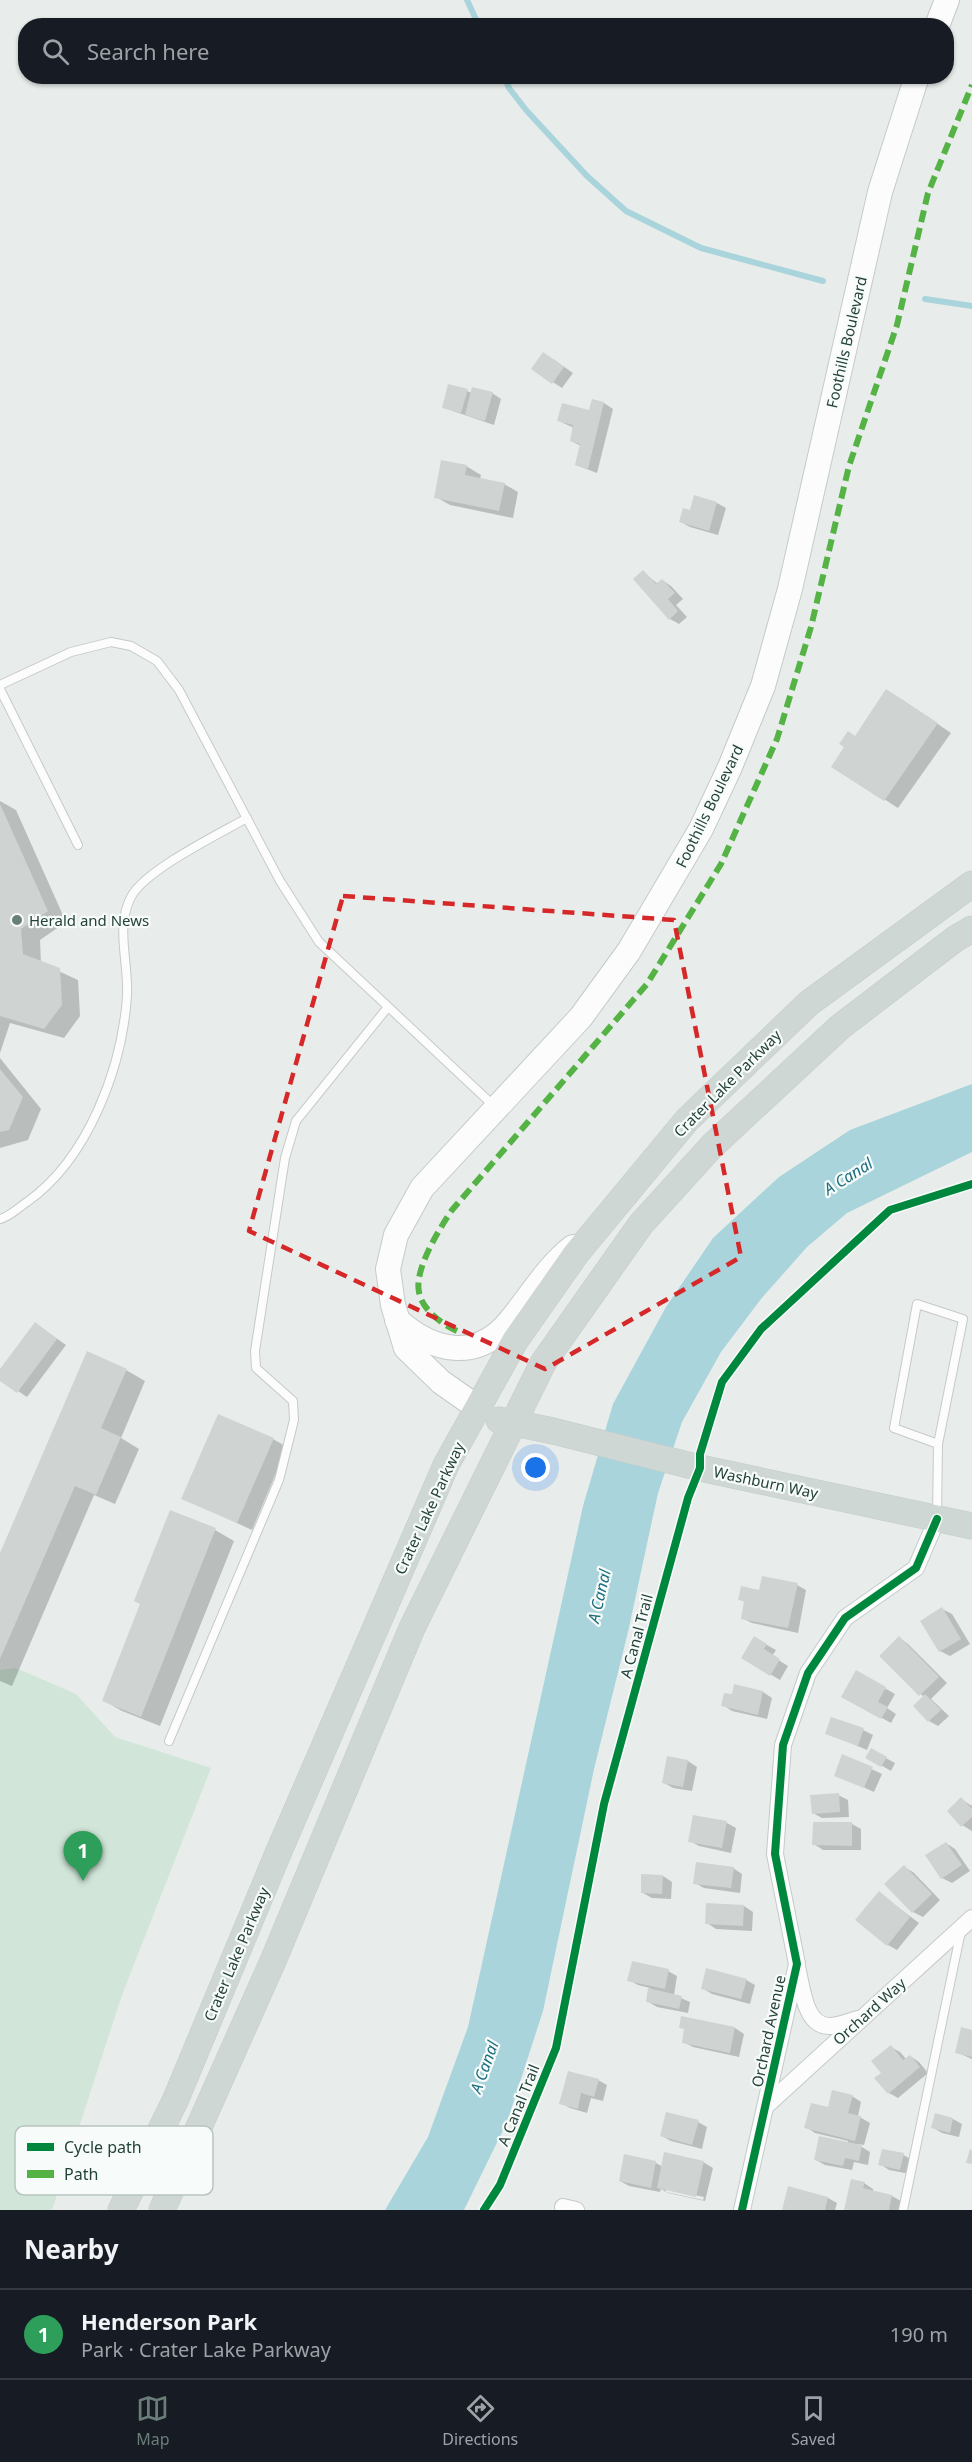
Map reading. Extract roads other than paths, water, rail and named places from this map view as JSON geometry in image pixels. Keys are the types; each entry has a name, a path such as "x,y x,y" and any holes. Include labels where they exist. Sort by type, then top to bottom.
{"main road":[{"path":"940,18 947,0"},
{"name":"Foothills Boulevard","path":"494,1416 441,1382 406,1348 397,1320 388,1269 396,1235 422,1188 581,1017 629,951 701,829 730,767 763,687 787,600 880,192 914,84"},
{"name":"Crater Lake Parkway","path":"199,2126 273,1961 412,1628 494,1416 515,1341 576,1254 687,1120 809,1003 972,884"},
{"name":"Crater Lake Parkway","path":"163,2126 446,1465 543,1364 641,1224 712,1146 840,1027 955,939 972,929"},
{"path":"397,1320 410,1331 448,1348 465,1349 486,1340 510,1322 558,1258 596,1229"},
{"name":"Washburn Way","path":"494,1416 694,1464 700,1468 972,1526"},
{"name":"Crater Lake Parkway","path":"121,2210 128,2195"},
{"name":"Crater Lake Parkway","path":"162,2210 169,2195"}],"street":[{"name":"Orchard Avenue","path":"742,2210 796,1964 775,1854 783,1745 808,1673 845,1618 916,1568 937,1519"},
{"name":"Orchard Way","path":"766,2105 967,1923"},
{"path":"796,1964 810,2016 818,2023 830,2026 862,2018"}],"lane":[{"path":"78,845 0,687 70,651 111,642 131,646 157,661 179,690 280,881 319,942 496,1109"},
{"path":"0,1219 47,1188 81,1144 107,1088 122,1041 127,993 124,948 125,914 132,895 152,874 247,818"},
{"path":"169,1741 279,1480 294,1420 293,1401 256,1368 255,1351 285,1158 296,1121 388,1007"},
{"path":"937,1519 938,1444 963,1320 917,1304 894,1428 938,1444"},
{"path":"903,2210 967,1923"}],"water":[{"name":"A Canal","path":"972,1084 972,1152 847,1213 807,1247 761,1299 721,1352 682,1422 658,1493 628,1632 594,1769 543,2011 507,2122 464,2210 385,2210 428,2137 468,2027 583,1506 613,1404 666,1307 713,1238 779,1177 850,1130"}],"waterway":[{"path":"467,0 475,18"},
{"path":"507,84 526,110 587,176 626,211 701,248 823,281"},
{"path":"925,299 972,306"}],"place":[{"name":"Herald and News","path":"17,920"},
{"name":"Henderson Park","path":"83,1881"}]}
